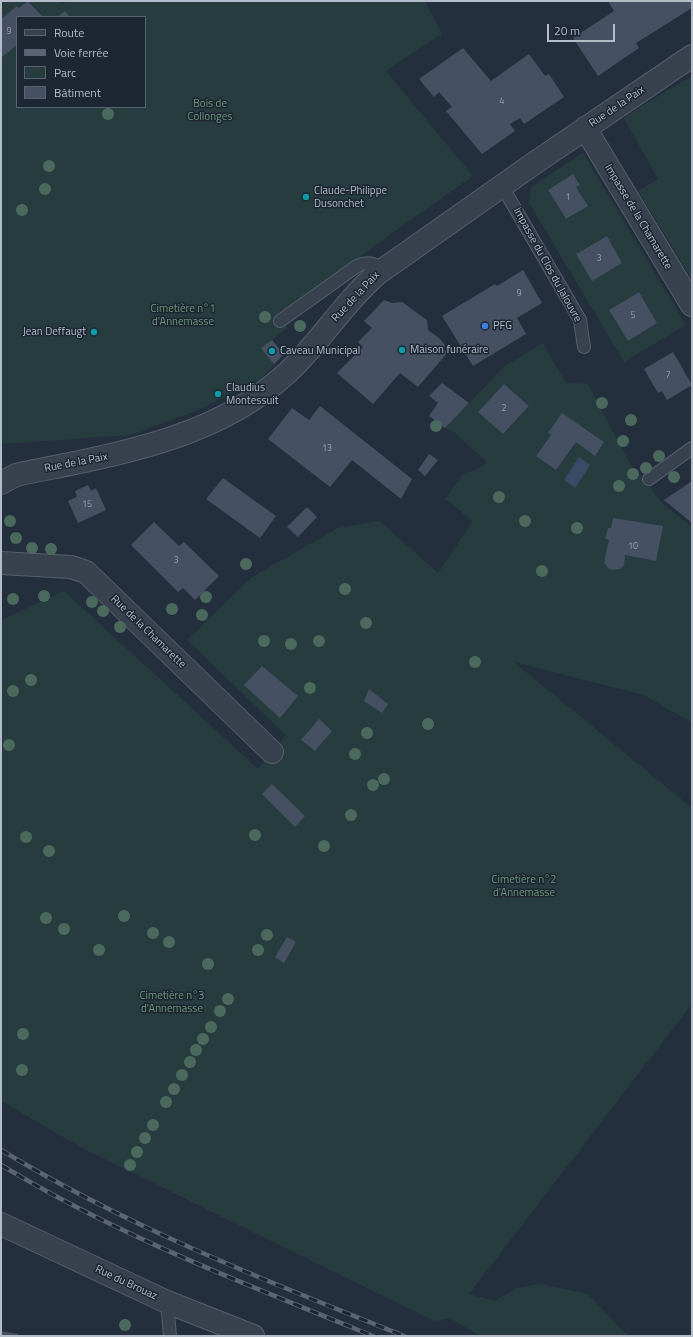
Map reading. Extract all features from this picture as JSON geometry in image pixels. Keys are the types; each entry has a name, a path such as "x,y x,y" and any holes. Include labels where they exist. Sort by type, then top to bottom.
{"street":[{"name":"Rue de la Paix","path":"1,483 16,475 117,455 146,447 213,422 249,404 288,373 357,293 383,269 585,128 692,56"},
{"name":"Impasse de la Chamarette","path":"585,128 692,305"},
{"name":"Rue de la Chamarette","path":"1,563 71,567 86,572 272,752"},
{"name":"Rue du Brouaz","path":"1,1224 167,1302 253,1336"}],"lane":[{"name":"Impasse du Clos du Jalouvre","path":"502,186 580,320 584,347"},
{"path":"280,321 357,266 365,263 372,263 383,269"},
{"path":"649,479 692,448"},
{"path":"167,1302 170,1336"}],"green space":[{"path":"2,1 28,1 19,8 17,6 1,19"},
{"path":"29,1 59,1 62,5 67,1 425,1 442,34 386,71 473,176 276,316 288,328 272,340 284,354 262,378 196,411 130,435 1,444 1,58 16,46 16,108 146,108 146,16 69,16 65,11 58,16 42,16"},
{"path":"692,76 692,280 638,191 658,179 624,118"},
{"path":"583,153 686,325 624,362 529,203 531,187","holes":["573,174 580,185 576,187 588,206 566,219 548,190","607,236 622,263 592,280 576,254","639,292 657,323 628,341 609,310"]},
{"path":"543,343 566,383 588,384 636,475 642,476 661,502 692,527 692,723 644,695 514,662 692,808 692,1004 469,1294 494,1301 517,1288 541,1284 588,1294 628,1336 480,1336 450,1318 434,1321 84,1149 1,1101 1,620 64,591 258,769 286,735 187,640 252,577 338,528 380,521 438,573 473,521 445,499 462,475 482,467 487,462 454,432 445,428 505,366","holes":["504,384 529,406 504,434 478,412","562,414 604,442 595,455 576,442 556,470 536,456 551,435"]}],"water":[{"path":"579,457 590,465 575,488 564,480"}],"building":[{"path":"28,1 42,16 16,16 16,46 1,58 1,19 17,6 19,8"},
{"path":"608,1 692,1 692,8 636,43 639,48 598,76 573,38 614,11"},
{"path":"65,11 69,16 58,16"},
{"path":"463,48 491,81 529,54 545,76 549,74 564,97 524,124 520,118 510,124 515,131 482,154 446,111 452,107 439,92 434,97 419,79"},
{"path":"573,174 580,185 576,187 588,206 566,219 548,190"},
{"path":"607,236 622,263 592,281 576,254"},
{"name":"PFG","path":"523,270 542,303 517,318 526,334 473,366 442,316 495,284 497,286"},
{"path":"639,292 657,323 628,341 609,310"},
{"name":"Maison funéraire","path":"384,300 392,303 402,302 427,320 428,330 439,338 445,345 443,349 448,352 418,387 400,373 373,404 337,373 363,347 358,342 372,328 364,321"},
{"name":"Caveau Municipal","path":"272,340 284,354 274,364 261,348"},
{"path":"673,352 692,385 667,400 662,391 658,393 644,369"},
{"path":"442,383 469,403 445,428 429,416 438,403 429,396"},
{"path":"504,384 529,406 503,434 478,412"},
{"path":"320,406 412,479 401,499 352,460 330,487 268,439 292,408 309,420"},
{"path":"562,413 604,442 595,456 576,442 556,470 536,456 551,435 548,433"},
{"path":"429,454 438,460 425,476 418,470"},
{"path":"223,478 276,516 260,538 206,499"},
{"path":"692,481 692,523 664,500"},
{"path":"88,485 91,491 96,488 106,510 78,523 68,501 77,497 75,491"},
{"path":"307,507 317,517 298,537 287,527"},
{"path":"613,518 663,526 656,561 625,555 624,565 620,569 612,570 608,568 604,562 609,540 605,539 608,528 611,528"},
{"path":"154,522 179,546 184,542 219,576 195,600 183,588 178,592 131,545"},
{"path":"262,666 298,696 280,718 244,685"},
{"path":"369,689 388,704 382,713 364,701"},
{"path":"319,719 332,731 315,751 301,740"},
{"path":"272,784 305,816 295,827 262,794"},
{"path":"287,937 296,942 284,963 275,957"},
{"path":"1,1331 18,1334 18,1336 1,1336"}],"railway":[{"path":"1,1150 49,1178 148,1228 301,1295 404,1336"},
{"path":"1,1165 45,1191 137,1237 230,1278 373,1336"}],"place":[{"name":"Claude-Philippe Dusonchet","path":"306,197"},
{"name":"PFG","path":"485,326"},
{"name":"Jean Deffaugt","path":"94,332"},
{"name":"Maison funéraire","path":"402,350"},
{"name":"Caveau Municipal","path":"272,351"},
{"name":"Claudius Montessuit","path":"218,394"}],"park label":[{"name":"Bois de Collonges","path":"210,110"},
{"name":"Cimetière n°1 d'Annemasse","path":"183,315"},
{"name":"Cimetière n°2 d'Annemasse","path":"524,886"},
{"name":"Cimetière n°3 d'Annemasse","path":"172,1002"}]}
